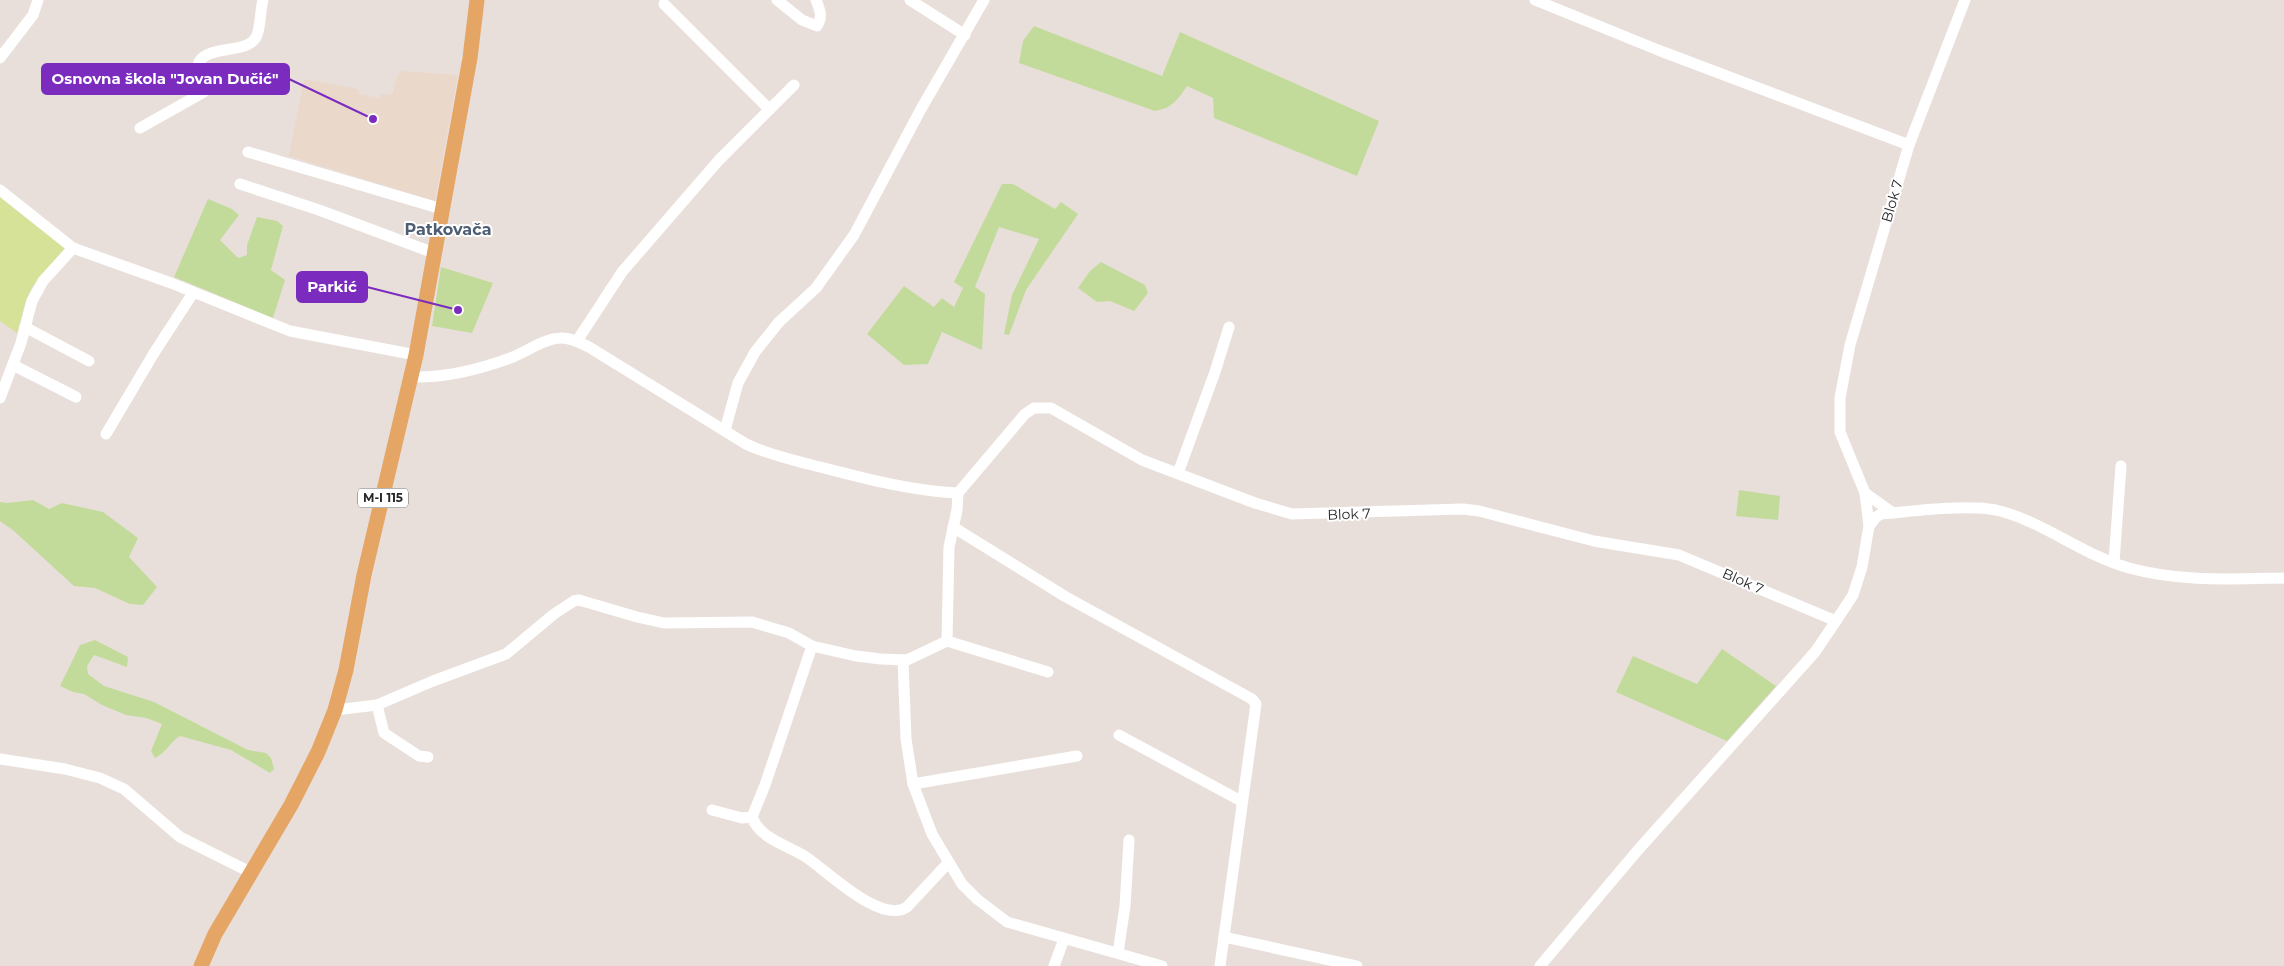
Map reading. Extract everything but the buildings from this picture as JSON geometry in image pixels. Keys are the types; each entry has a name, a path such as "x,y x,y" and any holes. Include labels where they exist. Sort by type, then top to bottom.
{"main road":[{"name":"M-I 115","path":"201,966 215,934 291,805 318,752 334,710 355,628 364,575 412,377 470,58 477,0"}],"street":[{"path":"0,58 33,15 38,0"},
{"path":"140,128 204,92 204,85 198,68 200,61 208,55 249,44 257,36 264,0"},
{"path":"777,0 802,20 817,26 820,21 820,12 816,0"},
{"path":"910,0 966,35"},
{"path":"724,430 738,383 755,352 779,322 816,288 854,235 921,109 966,35 984,0"},
{"path":"1535,0 1658,50 1909,145"},
{"name":"Blok 7","path":"958,493 1025,414 1034,408 1051,408 1142,460 1255,503 1292,514 1463,509 1479,511 1594,541 1679,555 1836,621 1853,595 1862,567 1869,526 1865,493 1840,432 1840,398 1850,345 1909,145 1965,0"},
{"path":"664,4 769,109"},
{"path":"576,341 622,272 719,160 794,85"},
{"path":"248,152 442,209"},
{"path":"240,184 319,210 434,253"},
{"path":"0,190 73,248 171,283 290,331 416,355"},
{"path":"0,398 13,365 32,301 43,282 73,248"},
{"path":"106,434 154,352 193,293"},
{"path":"25,327 89,361"},
{"path":"1178,474 1216,372 1229,327"},
{"path":"412,377 433,378 456,374 513,356 558,338 566,337 576,341 762,452 851,475 942,492 958,493 948,547 947,641"},
{"path":"13,365 76,397"},
{"path":"2114,562 2121,466"},
{"path":"1865,493 1893,513"},
{"path":"1869,526 1882,514 1976,507 1996,510 2019,518 2086,551 2154,574 2190,579 2284,578"},
{"path":"953,527 1066,598 1252,699 1256,704 1241,801 1220,966"},
{"path":"334,710 378,705 429,682 506,654 554,614 578,600 637,617 664,622 752,622 788,633 812,646 856,656 903,660 947,641 1048,672"},
{"path":"1540,966 1638,850 1815,652 1836,621"},
{"path":"752,817 765,785 812,646"},
{"path":"903,660 906,739 913,784 932,834 962,884 977,899 1007,922 1118,953 1141,963 1162,966"},
{"path":"378,705 384,733 419,756 428,757"},
{"path":"1119,735 1241,801"},
{"path":"913,784 1077,756"},
{"path":"0,758 65,769 100,778 124,789 180,837 250,872"},
{"path":"712,810 742,818 752,817"},
{"path":"752,817 761,832 806,858 847,890 881,908 892,911 902,911 907,907 948,863"},
{"path":"1118,953 1125,906 1129,840"},
{"path":"1224,938 1358,966"},
{"path":"1054,966 1064,939"}],"shaded area":[{"path":"404,71 458,75 435,201 289,156 304,79 359,89 358,94 380,98 381,94 392,95 397,76"}],"green space":[{"path":"1034,26 1162,76 1180,32 1379,121 1357,176 1214,118 1213,98 1187,86 1171,105 1155,111 1019,63 1023,41"},
{"path":"1002,184 1013,184 1055,209 1061,202 1078,214 1026,290 1009,335 1004,334 1012,295 1039,239 999,227 975,287 985,294 982,350 942,332 928,364 904,365 867,334 904,286 934,307 942,298 954,307 963,288 954,282"},
{"path":"0,197 65,248 32,287 26,300 17,333 0,321"},
{"path":"208,199 232,209 239,215 220,240 238,258 247,255 247,245 257,217 277,221 283,226 271,270 285,280 273,318 174,277"},
{"path":"1101,262 1145,285 1148,293 1134,311 1110,301 1097,302 1078,288 1090,271"},
{"path":"441,267 493,283 472,333 432,326"},
{"path":"1739,490 1780,496 1778,520 1736,516"},
{"path":"33,500 49,509 62,503 103,512 138,538 129,557 157,587 143,605 130,604 95,588 74,586 14,531 0,521 0,502"},
{"path":"95,640 128,657 127,667 94,655 87,666 88,674 104,686 154,702 248,750 266,753 271,758 274,769 270,773 231,750 180,736 155,758 151,751 162,724 146,718 126,715 102,705 84,694 73,692 60,686 80,645"},
{"path":"1722,649 1776,686 1727,741 1616,692 1633,656 1697,684"}],"place":[{"name":"Osnovna škola \"Jovan Dučić\"","path":"373,119"},
{"name":"Parkić","path":"458,310"}],"district":[{"name":"Patkovača","path":"448,229"}]}
